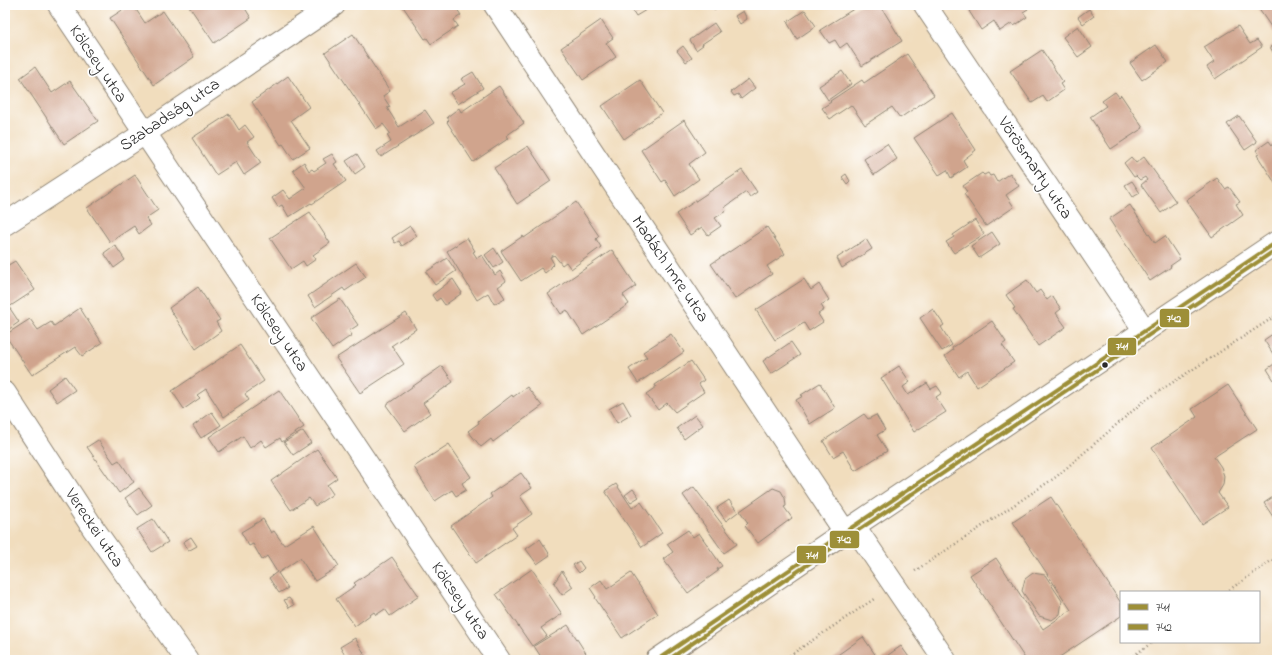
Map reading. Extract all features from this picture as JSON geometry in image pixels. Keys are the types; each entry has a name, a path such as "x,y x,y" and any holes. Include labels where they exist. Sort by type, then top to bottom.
{"street":[{"name":"Kölcsey utca","path":"59,5 499,660"},
{"name":"Szabadság utca","path":"5,224 144,133 334,5"},
{"name":"Madách Imre utca","path":"495,5 849,529 894,585 945,660"},
{"name":"Vörösmarty utca","path":"925,5 1145,331"},
{"path":"657,660 849,529 1277,242"},
{"name":"Vereckei utca","path":"5,393 93,528 187,660"}],"path":[{"path":"783,660 1056,477 1144,401 1277,315"},
{"path":"1227,591 1277,557"},
{"path":"1127,660 1152,643"}],"building":[{"path":"130,5 133,5 145,23 163,11 194,57 154,85 110,18"},
{"path":"243,5 251,18 214,43 189,6"},
{"path":"402,5 454,5 461,15 454,20 458,26 431,44 427,38 425,39"},
{"path":"629,5 650,5 651,7 636,16"},
{"path":"711,5 722,5 715,10"},
{"path":"860,5 880,5 902,41 862,66 847,43 840,48 835,40 829,43 820,30"},
{"path":"979,5 1025,5 1028,9 1023,12 1027,17 1014,26 1012,23 1000,31 994,21 981,30 969,11"},
{"path":"1256,5 1277,5 1276,34"},
{"path":"1089,9 1094,16 1083,24 1078,17"},
{"path":"805,10 816,26 797,39 787,22"},
{"path":"743,11 747,19 740,24 735,16"},
{"path":"601,20 613,38 606,43 616,57 583,80 561,48"},
{"path":"714,23 720,32 696,50 690,40"},
{"path":"1078,26 1092,47 1078,57 1063,37"},
{"path":"1238,26 1250,44 1257,40 1262,47 1215,79 1207,67 1214,62 1204,47"},
{"path":"353,34 390,91 383,96 390,107 387,108 399,127 425,110 434,123 381,157 377,151 391,142 387,135 390,133 383,124 376,129 325,53"},
{"path":"1277,39 1277,59 1270,47 1276,44 1274,41"},
{"path":"1156,45 1168,62 1142,80 1130,63"},
{"path":"683,46 692,58 686,62 677,51"},
{"path":"1042,50 1063,82 1060,84 1064,90 1047,102 1043,96 1032,103 1010,71"},
{"path":"907,54 934,95 900,118 892,107 865,125 851,105 830,119 822,108 831,102 830,101 862,80 864,83"},
{"path":"35,67 52,93 70,81 98,121 64,144 20,78"},
{"path":"842,71 851,84 828,100 819,86"},
{"path":"473,72 483,88 458,104 450,93 465,84 461,79"},
{"path":"288,76 309,107 291,120 310,148 293,159 283,144 281,145 252,102"},
{"path":"748,79 755,88 741,99 738,94 734,96 731,92"},
{"path":"640,80 662,113 624,139 602,106"},
{"path":"499,86 524,123 506,136 509,138 473,162 447,122 449,120 447,117 459,108 461,112"},
{"path":"1115,92 1119,97 1121,95 1143,128 1111,149 1090,117 1106,106 1102,101"},
{"path":"952,113 976,150 963,160 967,167 951,178 947,170 939,175 914,138"},
{"path":"229,114 239,130 245,125 254,137 247,142 261,163 244,175 236,162 216,175 192,138"},
{"path":"1239,116 1257,142 1245,150 1227,124"},
{"path":"684,120 705,152 689,164 699,179 675,196 665,180 662,182 641,150"},
{"path":"1269,141 1272,145 1277,142 1277,186 1257,155 1259,154 1256,150"},
{"path":"887,144 897,159 874,175 864,159"},
{"path":"528,146 551,181 517,204 494,168"},
{"path":"332,154 337,162 334,164 346,181 312,204 311,203 289,217 282,205 278,207 272,198 283,190 290,199 306,188 293,170 304,162 309,171 312,169 314,171 326,163 323,159"},
{"path":"357,154 365,167 355,174 346,161"},
{"path":"1131,157 1136,163 1144,157 1176,202 1161,213 1141,185 1147,180 1145,177 1140,180 1136,176 1134,177 1124,163"},
{"path":"5,163 9,169 5,172"},
{"path":"742,170 757,192 750,197 746,192 724,208 726,211 715,218 721,226 708,235 702,227 690,235 676,214"},
{"path":"982,173 984,175 988,173 990,176 993,175 997,182 1010,173 1019,186 1006,195 1014,207 986,226 964,194 967,192 963,186"},
{"path":"846,174 850,181 847,184 842,177"},
{"path":"135,175 158,210 146,218 151,225 139,234 134,226 110,242 87,208"},
{"path":"1217,178 1225,189 1229,187 1240,202 1236,204 1243,215 1212,237 1186,200"},
{"path":"1132,181 1140,193 1133,197 1125,185"},
{"path":"576,202 599,236 596,239 601,247 571,269 566,262 562,265 554,255 550,257 554,264 545,273 541,268 521,281 501,251 523,236 524,238"},
{"path":"1130,205 1155,243 1165,236 1180,259 1150,281 1109,219"},
{"path":"310,212 330,243 313,255 316,259 306,266 303,261 291,269 270,238"},
{"path":"975,220 984,234 954,253 946,242 954,237 953,235"},
{"path":"410,226 417,236 402,246 399,241 395,243 392,238"},
{"path":"767,227 785,254 767,266 772,274 735,299 711,264"},
{"path":"992,232 1000,244 979,258 971,246"},
{"path":"467,238 475,251 473,252 477,258 482,255 495,275 500,271 506,281 498,287 505,298 494,304 488,293 477,300 447,251"},
{"path":"866,239 872,249 842,268 837,258"},
{"path":"115,245 125,260 114,268 104,253"},
{"path":"494,248 503,262 494,268 485,255"},
{"path":"612,250 636,286 623,295 629,304 583,335 567,310 561,314 548,294"},
{"path":"447,258 456,271 435,285 426,272"},
{"path":"15,261 35,290 9,307 19,322 5,332 5,267"},
{"path":"356,263 366,277 345,291 343,288 315,307 308,296"},
{"path":"453,279 462,293 445,305 440,298 436,301 432,295"},
{"path":"804,279 811,290 819,284 829,300 821,305 824,310 818,314 823,322 809,331 804,323 775,340 756,310"},
{"path":"1027,280 1036,293 1040,290 1047,300 1052,296 1061,309 1056,313 1066,327 1038,346 1013,309 1015,308 1006,295"},
{"path":"198,287 220,320 216,322 221,331 196,349 169,308"},
{"path":"340,299 358,325 349,331 352,335 332,349 311,318"},
{"path":"80,308 102,343 82,356 75,347 32,375 5,335 30,319 38,330 51,322 54,326"},
{"path":"933,309 944,325 941,327 952,345 942,351 920,318"},
{"path":"406,313 416,329 391,346 404,364 360,393 336,358"},
{"path":"992,321 1006,342 1002,345 1014,362 977,387 967,371 959,377 945,356 953,350 952,348"},
{"path":"1277,331 1277,360 1264,340"},
{"path":"671,334 684,352 638,383 629,369 647,357 643,352"},
{"path":"791,342 800,355 771,374 763,361"},
{"path":"240,345 264,381 245,394 249,400 224,417 206,389 197,395 200,398 184,409 172,391"},
{"path":"691,361 704,380 699,384 704,392 675,412 667,403 658,410 646,394 656,387 655,385"},
{"path":"1277,362 1277,385 1267,369"},
{"path":"442,366 453,382 423,403 430,413 405,431 386,405"},
{"path":"899,366 910,382 903,387 908,395 927,383 931,389 937,386 942,393 936,397 946,412 914,432 881,378"},
{"path":"65,376 75,390 57,402 48,389"},
{"path":"820,383 835,408 810,424 796,400"},
{"path":"1228,385 1257,429 1214,457 1221,467 1224,476 1223,485 1218,493 1228,507 1202,524 1152,448 1197,417 1192,409"},
{"path":"527,387 542,406 493,442 491,439 481,447 468,431 479,423 478,421 512,395 513,397"},
{"path":"279,390 304,427 282,442 280,438 266,447 261,440 250,448 243,436 219,452 209,437"},
{"path":"623,401 631,415 617,423 609,409"},
{"path":"212,412 221,425 201,438 193,426"},
{"path":"864,414 868,419 876,415 885,430 877,435 887,451 855,471 843,451 833,457 823,441"},
{"path":"695,415 703,425 684,439 677,428"},
{"path":"303,431 311,443 293,455 284,442"},
{"path":"98,440 114,463 119,460 134,482 119,493 87,447"},
{"path":"449,444 471,477 462,483 466,490 456,496 452,490 435,501 414,467"},
{"path":"317,449 337,478 327,485 333,494 315,506 309,498 291,510 271,481"},
{"path":"521,473 532,488 520,496 532,514 512,528 517,535 476,563 451,526 492,497 490,494"},
{"path":"616,484 632,508 641,502 662,533 642,547 605,491"},
{"path":"694,487 737,544 724,553 683,495"},
{"path":"139,488 152,505 138,515 125,498"},
{"path":"773,488 781,491 785,498 786,506 784,507 792,518 758,543 745,526 748,523 740,511"},
{"path":"633,489 639,497 631,502 625,495"},
{"path":"1276,495 1277,497 1277,523 1264,503"},
{"path":"1051,497 1120,601 1120,617 1055,660 1026,660 970,575 996,558 1043,629 1071,610 1013,522"},
{"path":"729,500 738,512 726,521 717,508"},
{"path":"153,519 168,542 152,552 137,529"},
{"path":"263,519 271,533 274,531 284,545 314,526 339,566 315,581 300,558 278,573 288,588 279,593 269,578 277,572 267,556 262,560 253,544 249,546 241,532"},
{"path":"688,530 693,537 699,533 722,566 717,569 718,571 688,593 663,559 673,552 667,544"},
{"path":"191,537 197,546 188,551 183,542"},
{"path":"540,539 550,555 537,564 526,549"},
{"path":"392,557 419,596 390,616 385,609 376,615 374,612 355,626 336,599 356,585 354,583"},
{"path":"579,561 584,568 579,573 573,565"},
{"path":"532,569 562,614 541,628 547,636 532,646 496,594"},
{"path":"562,571 573,587 562,595 554,583"},
{"path":"631,573 658,614 622,638 590,588 601,580 607,589"},
{"path":"1033,573 1045,575 1062,601 1060,614 1052,620 1039,616 1022,591 1025,579"},
{"path":"289,598 294,605 289,608 284,600"},
{"path":"568,625 589,658 587,660 543,660 534,646"},
{"path":"863,637 879,660 832,659"},
{"path":"355,638 364,653 352,660 348,660 340,647"},
{"path":"901,646 911,660 881,660"},
{"path":"365,655 368,660 357,660"}],"transit line":[{"name":"741","path":"657,660 1277,242"},
{"name":"742","path":"668,660 848,537 1277,249"}]}
